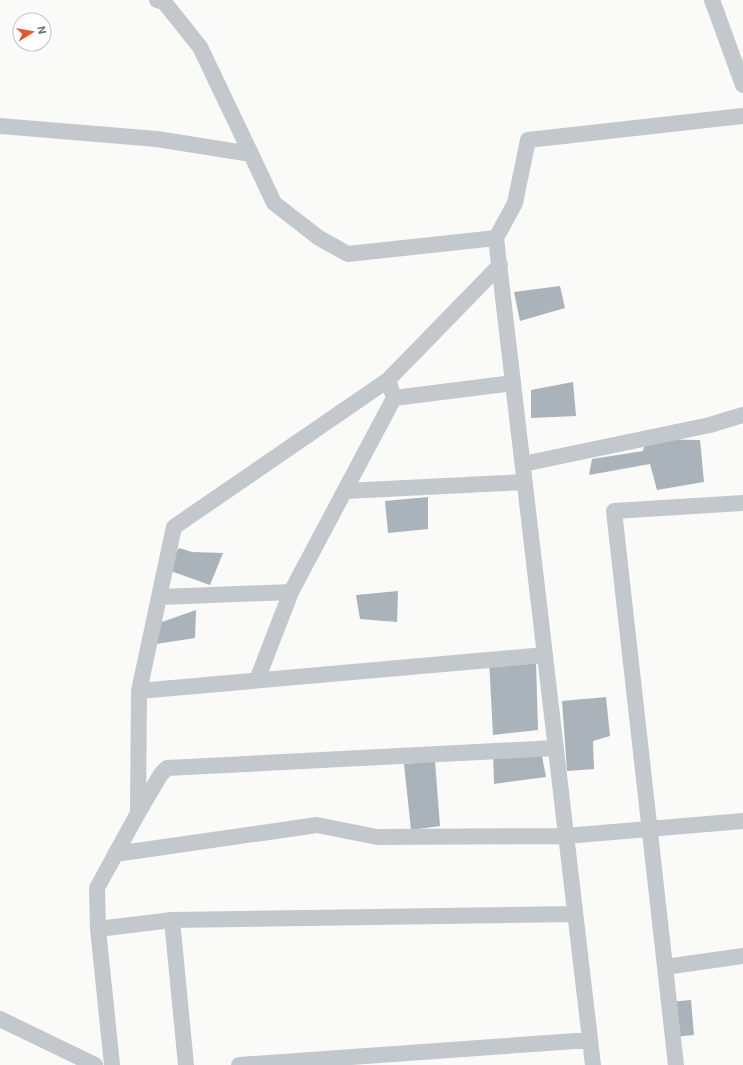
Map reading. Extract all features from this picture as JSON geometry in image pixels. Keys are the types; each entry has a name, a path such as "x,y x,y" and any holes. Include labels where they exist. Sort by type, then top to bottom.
{"street":[{"path":"157,0 164,2 200,47 274,203 319,238 348,254 496,238"},
{"path":"712,0 743,85"},
{"path":"593,1065 496,238 515,203 528,140 743,116"},
{"path":"0,126 157,139 251,154"},
{"path":"138,813 140,691 174,527 388,380 500,265"},
{"path":"257,680 291,592 346,491 394,398 388,380"},
{"path":"394,398 513,383"},
{"path":"523,464 710,425 743,415"},
{"path":"346,491 525,482"},
{"path":"676,1065 648,829 614,511 743,503"},
{"path":"160,596 291,592"},
{"path":"140,691 545,655"},
{"path":"112,1065 98,929 98,888 138,813 161,774 167,768 556,748"},
{"path":"115,854 317,825 377,837 566,836 743,821"},
{"path":"98,929 172,920 575,914"},
{"path":"172,920 186,1065"},
{"path":"664,967 743,956"},
{"path":"0,1019 95,1065"},
{"path":"239,1065 273,1064 590,1040"}],"building":[{"path":"560,286 565,308 520,321 514,292"},
{"path":"573,382 576,416 531,418 531,390"},
{"path":"646,439 700,440 704,482 657,490 650,464 589,475 592,459 643,451"},
{"path":"428,497 428,529 388,533 385,501"},
{"path":"179,548 192,552 223,553 210,585 165,569"},
{"path":"398,591 397,622 360,619 356,595"},
{"path":"196,610 195,638 156,644 159,623"},
{"path":"489,660 536,663 538,730 493,735"},
{"path":"606,697 610,736 593,741 594,769 567,771 562,701"},
{"path":"493,751 542,756 546,777 494,784"},
{"path":"435,761 440,826 411,830 404,764"},
{"path":"691,1000 694,1035 673,1037 669,1002"}]}
